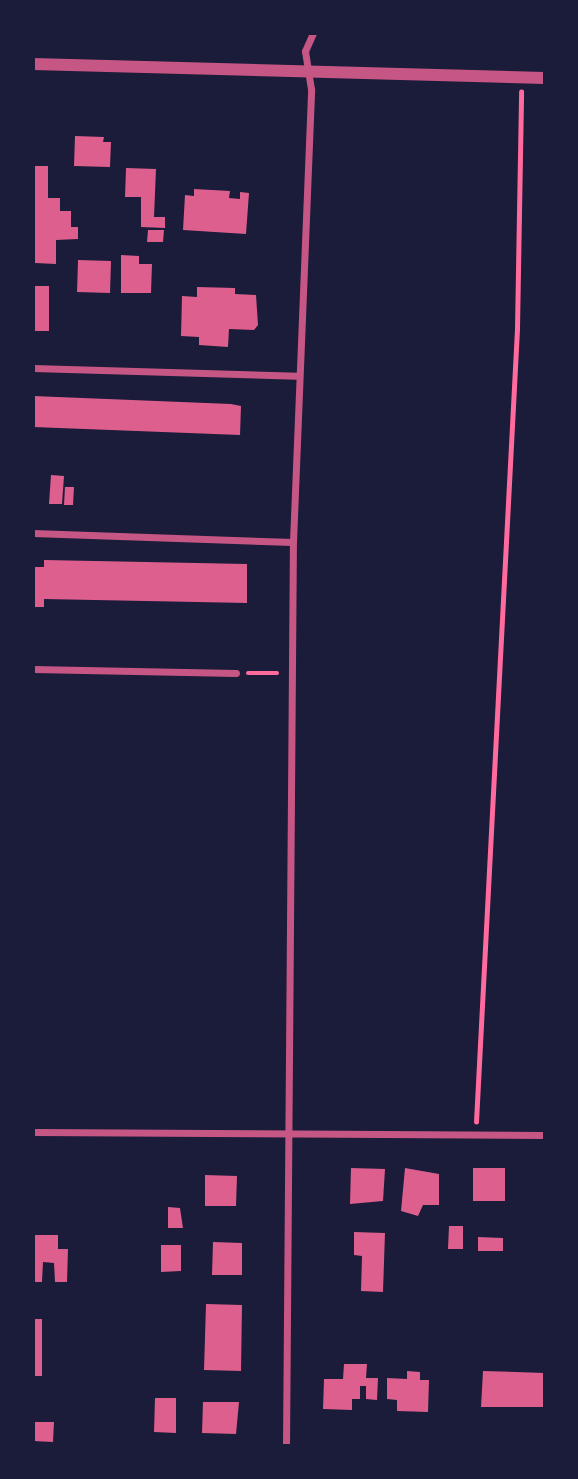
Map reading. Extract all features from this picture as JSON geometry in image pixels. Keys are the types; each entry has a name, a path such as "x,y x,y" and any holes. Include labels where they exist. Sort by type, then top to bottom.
{"street":[{"path":"286,1446 286,1133 293,542 297,376 309,177 308,71 304,51 313,33"},
{"path":"33,64 545,78"},
{"path":"33,368 297,376"},
{"path":"33,533 293,542"},
{"path":"33,669 236,673"},
{"path":"33,1132 545,1135"}],"path":[{"path":"475,1133 517,328 523,77"},
{"path":"236,673 292,672"}],"building":[{"path":"75,136 104,137 103,142 111,142 110,167 74,166"},
{"path":"33,166 48,166 48,198 60,198 60,211 71,211 71,227 78,227 78,239 56,240 56,264 35,263"},
{"path":"126,168 156,169 154,217 165,217 165,228 141,227 141,197 125,197"},
{"path":"194,189 230,191 229,198 240,199 240,192 249,193 246,234 183,230 185,195 194,196"},
{"path":"148,230 164,230 163,242 147,242"},
{"path":"121,255 139,256 139,264 152,264 151,293 121,293"},
{"path":"78,260 111,261 110,293 77,292"},
{"path":"33,286 49,286 49,331 33,331"},
{"path":"197,287 235,288 235,294 256,295 258,325 254,330 229,329 228,347 199,345 199,337 181,336 182,296 197,297"},
{"path":"33,396 231,404 241,406 240,435 33,427"},
{"path":"51,475 64,476 62,504 49,504"},
{"path":"65,487 74,487 73,505 64,505"},
{"path":"44,560 247,564 247,603 44,599 44,607 33,607 33,567 44,567"},
{"path":"351,1168 385,1169 383,1201 350,1204"},
{"path":"405,1168 439,1174 439,1205 423,1205 418,1216 401,1211"},
{"path":"473,1168 505,1168 505,1201 473,1201"},
{"path":"205,1175 237,1176 236,1206 205,1206"},
{"path":"168,1207 180,1208 183,1228 168,1228"},
{"path":"449,1226 463,1226 463,1249 448,1249"},
{"path":"354,1232 385,1233 383,1292 361,1291 362,1256 354,1255"},
{"path":"33,1235 58,1235 58,1249 68,1249 67,1282 55,1282 54,1263 43,1262 42,1282 33,1282"},
{"path":"478,1237 503,1238 503,1251 478,1251"},
{"path":"213,1242 242,1243 242,1275 212,1275"},
{"path":"161,1245 181,1245 181,1271 161,1272"},
{"path":"206,1304 242,1305 241,1371 204,1370"},
{"path":"33,1319 42,1319 42,1376 33,1376"},
{"path":"344,1364 367,1364 366,1378 378,1378 377,1400 366,1399 366,1386 360,1386 360,1399 352,1399 352,1410 323,1409 324,1379 343,1379"},
{"path":"407,1371 420,1372 420,1380 429,1380 428,1412 397,1411 397,1400 387,1399 387,1378 407,1379"},
{"path":"483,1371 545,1373 545,1407 481,1407"},
{"path":"155,1398 176,1398 176,1433 154,1432"},
{"path":"203,1402 239,1402 236,1434 202,1433"},
{"path":"34,1422 54,1422 53,1442 33,1441"}]}
